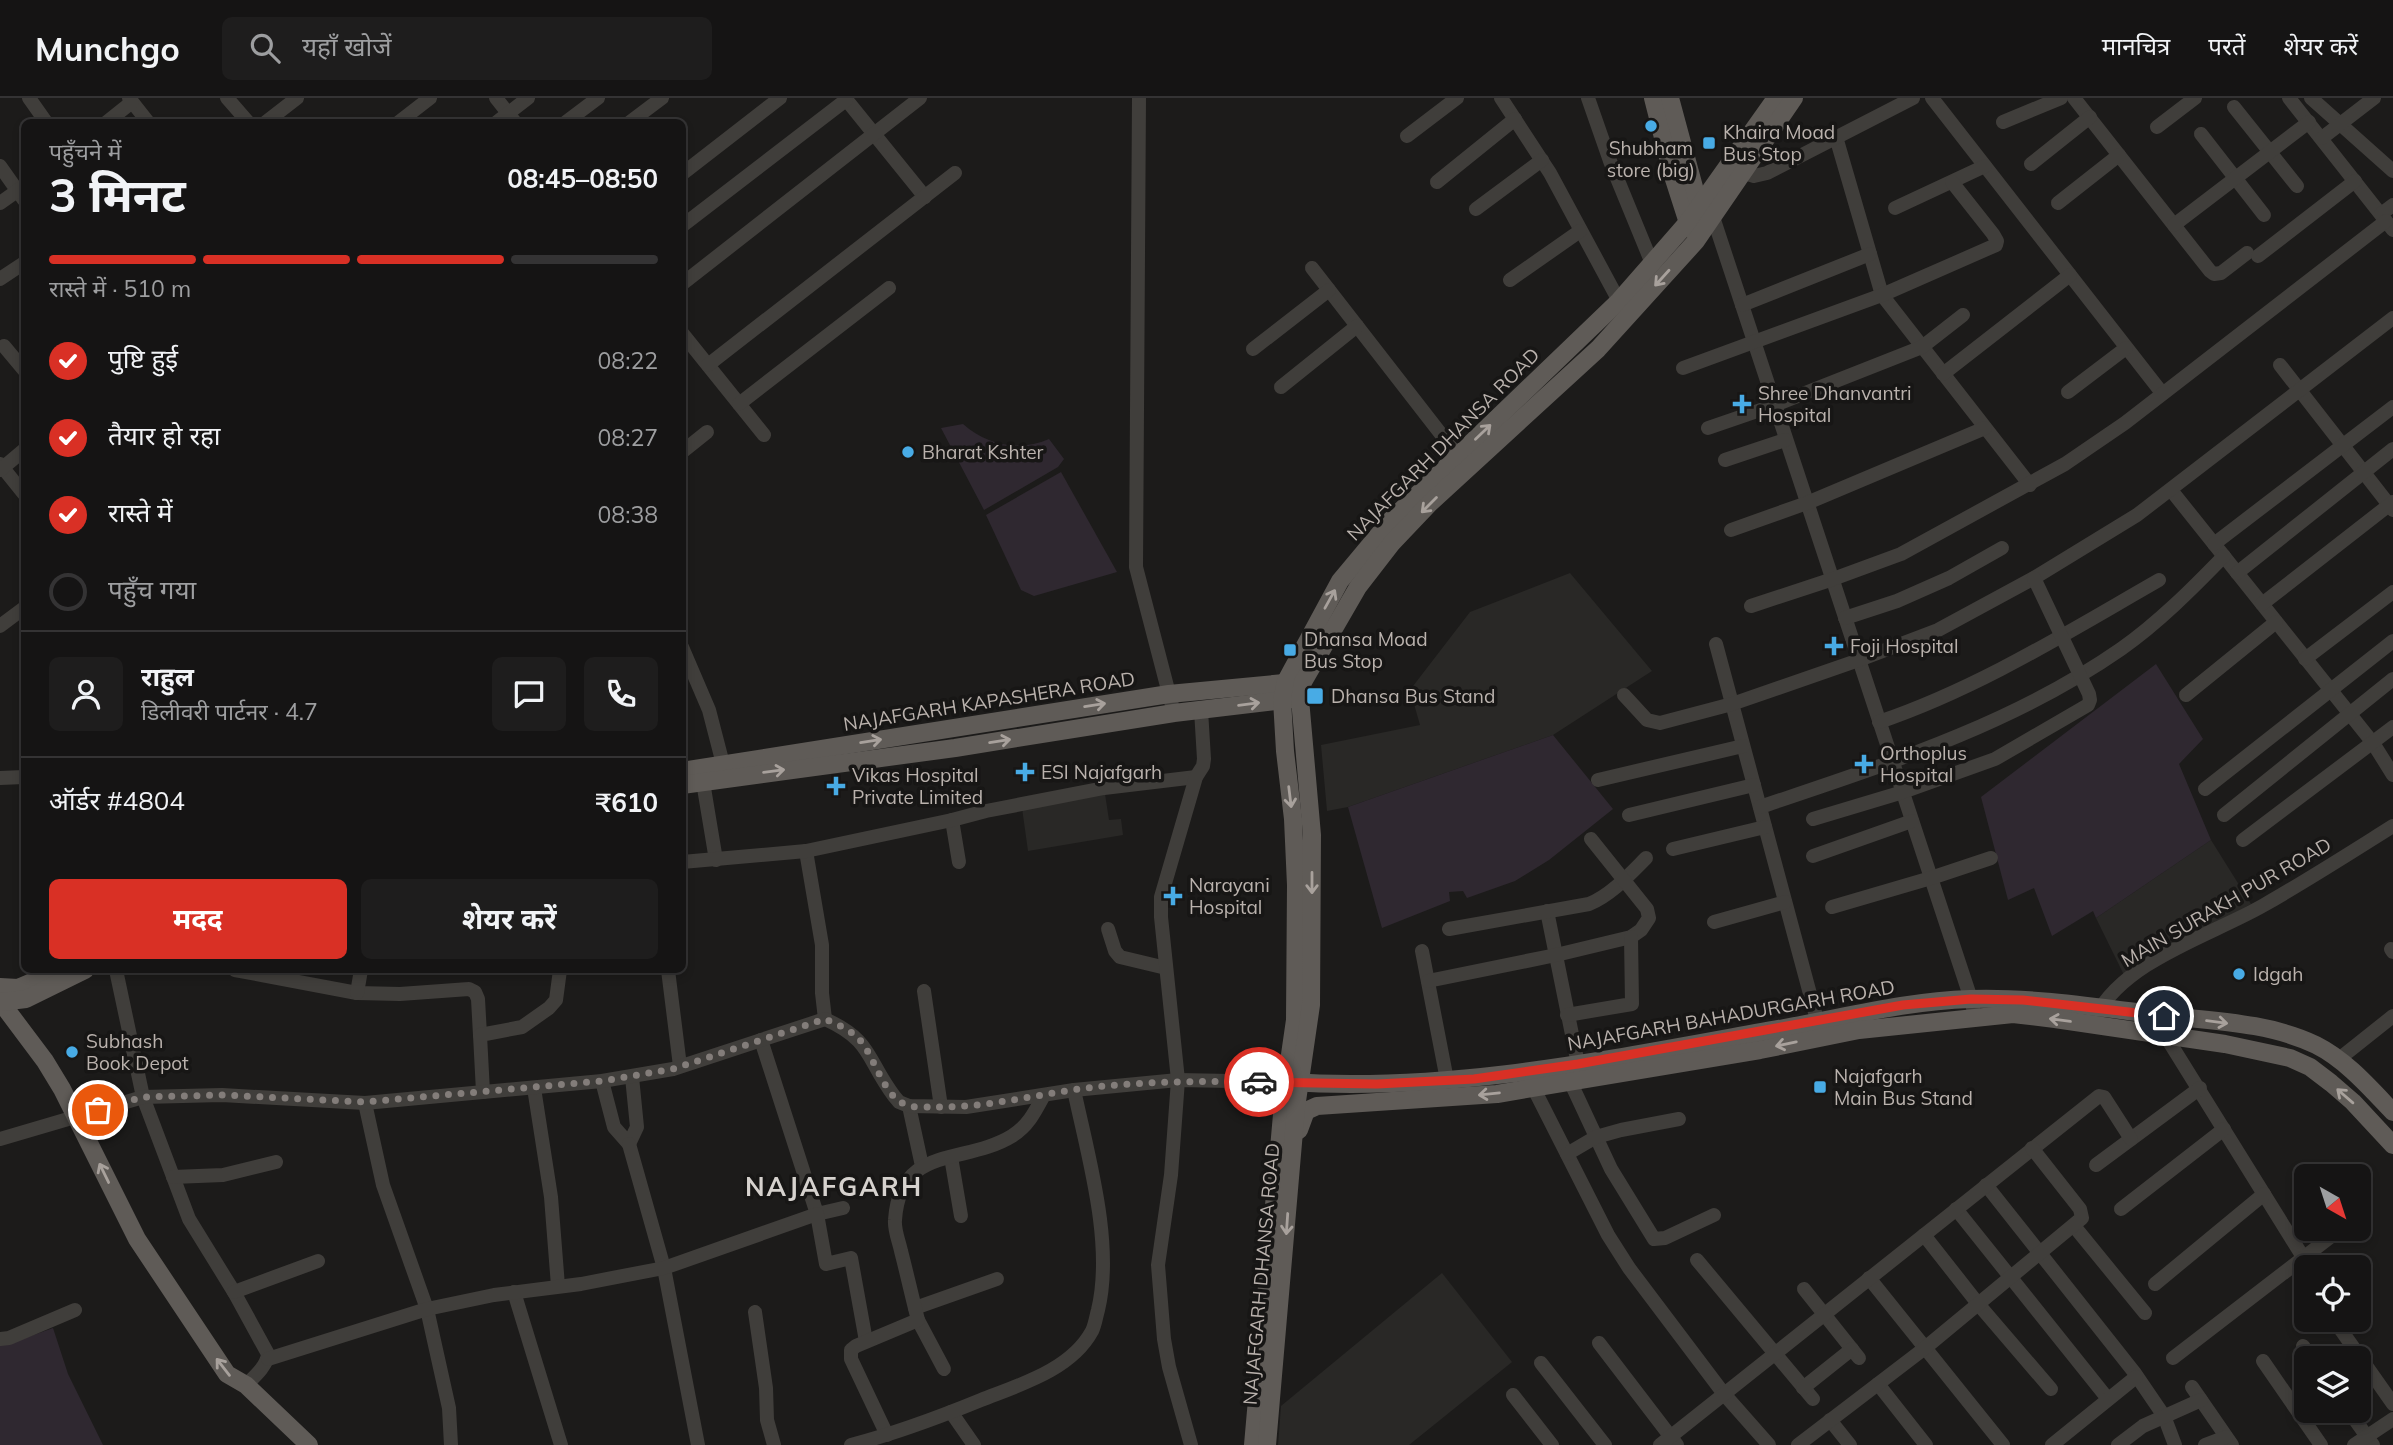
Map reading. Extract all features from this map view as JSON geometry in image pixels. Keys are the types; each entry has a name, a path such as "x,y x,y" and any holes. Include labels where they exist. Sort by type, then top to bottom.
{"main road":[{"path":"1653,98 1701,217"},
{"path":"1670,98 1701,217"},
{"name":"NAJAFGARH DHANSA ROAD","path":"1295,691 1358,586 1392,543 1430,503 1598,349 1694,242 1701,217 1776,98"},
{"name":"NAJAFGARH DHANSA ROAD","path":"1253,1445 1278,1171 1293,1082 1296,885 1293,819 1285,751 1295,691 1340,581 1357,558 1391,520 1619,301 1651,261 1701,217 1741,172 1794,98"},
{"name":"NAJAFGARH KAPASHERA ROAD","path":"686,770 1169,694 1295,691"},
{"path":"686,784 955,748 1201,710 1295,691"},
{"path":"1,995 55,973"},
{"path":"1,995 26,999 79,973"},
{"path":"1,995 45,1061 76,1116 137,1239 227,1374 246,1385 309,1445"},
{"name":"NAJAFGARH BAHADURGARH ROAD","path":"1293,1082 1377,1084 1474,1079 1819,1030 1859,1030 1973,1008 2012,1014 2164,1016 2287,1034 2316,1045 2339,1059 2393,1112"},
{"name":"NAJAFGARH BAHADURGARH ROAD","path":"2095,1016 2165,1035 2290,1058 2310,1067 2390,1136"},
{"name":"NAJAFGARH BAHADURGARH ROAD","path":"1293,1153 1306,1111 1317,1107 1497,1094 1760,1050 1819,1030"},
{"name":"NAJAFGARH DHANSA ROAD","path":"1267,1445 1293,1153 1296,1108 1293,1082"}],"street":[{"path":"29,98 44,119"},
{"path":"270,119 297,98"},
{"path":"403,119 430,98"},
{"path":"496,98 506,119"},
{"path":"508,119 528,98"},
{"path":"570,119 598,98"},
{"path":"634,119 662,98"},
{"path":"686,171 780,98"},
{"path":"686,281 920,98"},
{"path":"1139,98 1136,567 1174,713"},
{"path":"1407,136 1457,98"},
{"path":"1502,98 1542,160 1619,301"},
{"path":"1588,98 1610,161 1651,261"},
{"path":"1741,172 1760,175 1913,98"},
{"path":"1932,98 2162,393"},
{"path":"2003,122 2061,98"},
{"path":"2074,98 2214,274 2221,273 2253,254 2355,181"},
{"path":"2157,127 2194,98"},
{"path":"2289,98 2387,222"},
{"path":"2311,98 2393,171"},
{"path":"231,99 246,119"},
{"path":"686,223 846,99 925,197"},
{"path":"2322,138 2370,99"},
{"path":"110,119 130,100 146,119"},
{"path":"2234,107 2297,186"},
{"path":"2031,164 2090,117"},
{"path":"1437,182 1515,119"},
{"path":"2174,225 2309,122"},
{"path":"2201,134 2264,215"},
{"path":"1836,137 1882,295 2030,485"},
{"path":"2058,203 2119,155"},
{"path":"1476,209 1542,160"},
{"path":"0,166 21,191"},
{"path":"1895,208 1985,166"},
{"path":"708,365 955,173"},
{"path":"1683,368 1882,295 1996,245 1996,238 1952,182"},
{"path":"0,203 21,192"},
{"path":"1751,606 1901,554 2030,485 2097,443 2387,222 2393,205"},
{"path":"1701,217 1742,305 1973,1008"},
{"path":"1510,280 1580,231"},
{"path":"1742,305 1870,254"},
{"path":"0,279 21,265"},
{"path":"1312,268 1458,456"},
{"path":"1943,374 2070,275"},
{"path":"739,404 889,288"},
{"path":"1253,349 1329,290"},
{"path":"1708,428 1922,347 1963,315"},
{"path":"1624,695 1638,712 1653,723 1668,722 1732,704 1938,630 2034,578 2113,530 2171,490 2393,318"},
{"path":"1281,387 1357,326"},
{"path":"686,338 764,435"},
{"path":"4,346 21,366"},
{"path":"2068,392 2126,348"},
{"path":"2262,604 2392,506 2280,365"},
{"path":"2214,544 2393,407"},
{"path":"1731,530 1807,503 1985,428"},
{"path":"686,449 707,432"},
{"path":"1725,460 1785,440"},
{"path":"2237,573 2393,449"},
{"path":"21,452 1,467 21,490"},
{"path":"2171,490 2373,743 2393,775"},
{"path":"1845,618 1897,601 1949,578 2002,548"},
{"path":"1760,807 1893,762 1990,722 2080,674 2124,646 2194,586 2224,556"},
{"path":"1813,819 1995,760 2088,705 2089,694 2034,578"},
{"path":"1880,722 1973,684 2062,637 2160,580"},
{"path":"2305,659 2393,592"},
{"path":"0,626 21,610"},
{"path":"2186,695 2276,622"},
{"path":"2205,789 2393,640"},
{"path":"1716,644 1819,1030"},
{"path":"686,657 708,709 723,764"},
{"path":"2224,815 2393,680"},
{"path":"1191,1445 1169,1367 1158,1265 1171,1175 1178,1080 1161,897 1196,778 1203,766 1201,710"},
{"path":"2243,840 2393,727"},
{"path":"1598,780 1743,746"},
{"path":"0,778 21,778"},
{"path":"686,862 806,851 1104,788 1196,778"},
{"path":"704,782 716,860"},
{"path":"1629,815 1754,785"},
{"path":"952,820 960,863"},
{"path":"1814,856 1912,821"},
{"name":"MAIN SURAKH PUR ROAD","path":"2095,1016 2110,994 2130,977 2157,960 2262,906 2393,826"},
{"path":"1673,849 1765,827"},
{"path":"1428,981 1632,937 1641,930 1649,918 1647,909 1591,839"},
{"path":"806,851 822,945 825,1019"},
{"path":"1832,907 1992,858"},
{"path":"1449,929 1596,901 1625,880 1646,859"},
{"path":"1714,922 1785,902"},
{"path":"1547,911 1578,1064"},
{"path":"1108,929 1115,951 1120,957 1166,968"},
{"path":"1567,1014 1632,1004 1632,937"},
{"path":"1422,951 1447,1080"},
{"path":"117,973 143,1097 173,1177 197,1233 234,1292 266,1350 268,1359"},
{"path":"251,973 357,993 400,994 470,989 478,999 483,1092"},
{"path":"357,993 360,973"},
{"path":"480,1035 522,1027 549,1008 556,1000 560,973"},
{"path":"668,973 680,1066"},
{"path":"924,991 940,1107"},
{"path":"2164,1016 2165,1035 2301,1255"},
{"path":"2339,1059 2393,1016"},
{"path":"0,1139 143,1097 222,1095 365,1102 632,1077 680,1066 825,1019 857,1037 894,1096 899,1102 909,1106 966,1107 1074,1090 1178,1080 1293,1082"},
{"path":"761,1040 817,1214 826,1264 851,1258 866,1341"},
{"path":"629,1144 637,1128 632,1077"},
{"path":"602,1081 614,1127 629,1144 664,1268 698,1445"},
{"path":"1570,1082 1611,1169 1654,1239 1665,1238 1714,1215"},
{"path":"1533,1087 1608,1236 1629,1268 1724,1394 1769,1445"},
{"path":"534,1088 551,1197 558,1286"},
{"path":"2096,1165 2200,1088"},
{"path":"851,1445 896,1438 951,1412 1036,1378 1080,1347 1093,1330 1102,1291 1101,1247 1096,1191 1074,1090"},
{"path":"944,1369 916,1314 894,1222 898,1200 906,1181 922,1166 1010,1138 1032,1119 1044,1095"},
{"path":"1599,1343 1669,1442 1724,1394 2101,1096 2131,1139"},
{"path":"365,1102 383,1185 427,1309 449,1408 452,1445"},
{"path":"909,1106 922,1166"},
{"path":"1567,1154 1596,1137 1679,1119"},
{"path":"2121,1209 2224,1129"},
{"path":"1798,1445 1979,1306 2082,1218 2083,1214 2032,1148"},
{"path":"951,1157 961,1216"},
{"path":"173,1177 223,1175 276,1163"},
{"path":"1986,1185 2136,1377 2164,1416 2175,1445"},
{"path":"2155,1284 2264,1194"},
{"path":"246,1385 268,1359 427,1309 664,1268 817,1214 843,1208"},
{"path":"1956,1209 2108,1399"},
{"path":"2074,1226 2145,1313"},
{"path":"1924,1235 1979,1306 2051,1389"},
{"path":"2313,1255 2328,1241"},
{"path":"1697,1260 1813,1399"},
{"path":"234,1292 318,1261"},
{"path":"2173,1358 2294,1270"},
{"path":"1869,1278 2003,1445"},
{"path":"896,1438 851,1359 851,1350 916,1314 997,1279"},
{"path":"1803,1388 1856,1354 1804,1289"},
{"path":"514,1292 561,1445"},
{"path":"0,1339 9,1338 75,1310"},
{"path":"755,1312 766,1388 767,1420 774,1445"},
{"path":"2342,1332 2393,1405"},
{"path":"2263,1361 2321,1445"},
{"path":"1541,1363 1605,1445"},
{"path":"2052,1445 2136,1377"},
{"path":"1878,1384 1926,1445"},
{"path":"2192,1387 2229,1441 2205,1445"},
{"path":"1513,1395 1552,1445"},
{"path":"2118,1445 2143,1426 2201,1400"},
{"path":"951,1412 974,1445"},
{"path":"2354,1423 2364,1442 2393,1419"},
{"path":"1830,1420 1850,1445"}],"shaded area":[{"path":"963,424 982,437 1015,446 1049,439 1064,459 1058,467 984,510 941,428"},
{"path":"1061,472 1117,572 1034,596 1021,590 986,515"},
{"path":"1570,573 1652,671 1553,735 1348,807 1327,811 1321,745 1420,725 1410,690 1470,612"},
{"path":"2156,664 2203,739 2179,764 2211,840 2096,918 2093,911 2052,936 2034,888 2008,900 1981,797"},
{"path":"1553,735 1613,809 1549,860 1515,881 1467,898 1463,891 1449,892 1450,901 1382,928 1348,807"},
{"path":"1105,794 1109,820 1121,819 1123,835 1028,851 1022,808"},
{"path":"2211,840 2251,904 2124,975 2096,918"},
{"path":"1442,1273 1512,1362 1409,1445 1278,1445 1281,1406"},
{"path":"53,1328 68,1374 103,1445 0,1445 0,1342 14,1342"}],"way so far":[{"path":"98,1110 143,1097 222,1095 343,1103 602,1081 673,1069 825,1019 857,1037 894,1096 899,1102 909,1106 966,1107 1074,1090 1178,1080 1259,1082"}],"place":[{"name":"Shubham store (big)","path":"1651,126"},
{"name":"Khaira Moad Bus Stop","path":"1709,143"},
{"name":"Shree Dhanvantri Hospital","path":"1742,404"},
{"name":"Bharat Kshter","path":"908,452"},
{"name":"Foji Hospital","path":"1834,646"},
{"name":"Dhansa Moad Bus Stop","path":"1290,650"},
{"name":"Dhansa Bus Stand","path":"1315,696"},
{"name":"Orthoplus Hospital","path":"1864,764"},
{"name":"ESI Najafgarh","path":"1025,772"},
{"name":"Vikas Hospital Private Limited","path":"836,786"},
{"name":"Narayani Hospital","path":"1173,896"},
{"name":"Idgah","path":"2239,974"},
{"name":"Subhash Book Depot","path":"72,1052"},
{"name":"Najafgarh Main Bus Stand","path":"1820,1087"}],"district":[{"name":"NAJAFGARH","path":"834,1187"}],"route":[{"path":"1259,1082 1377,1084 1474,1079 1578,1064 1903,1005 1971,999 2023,1000 2164,1016"}]}
